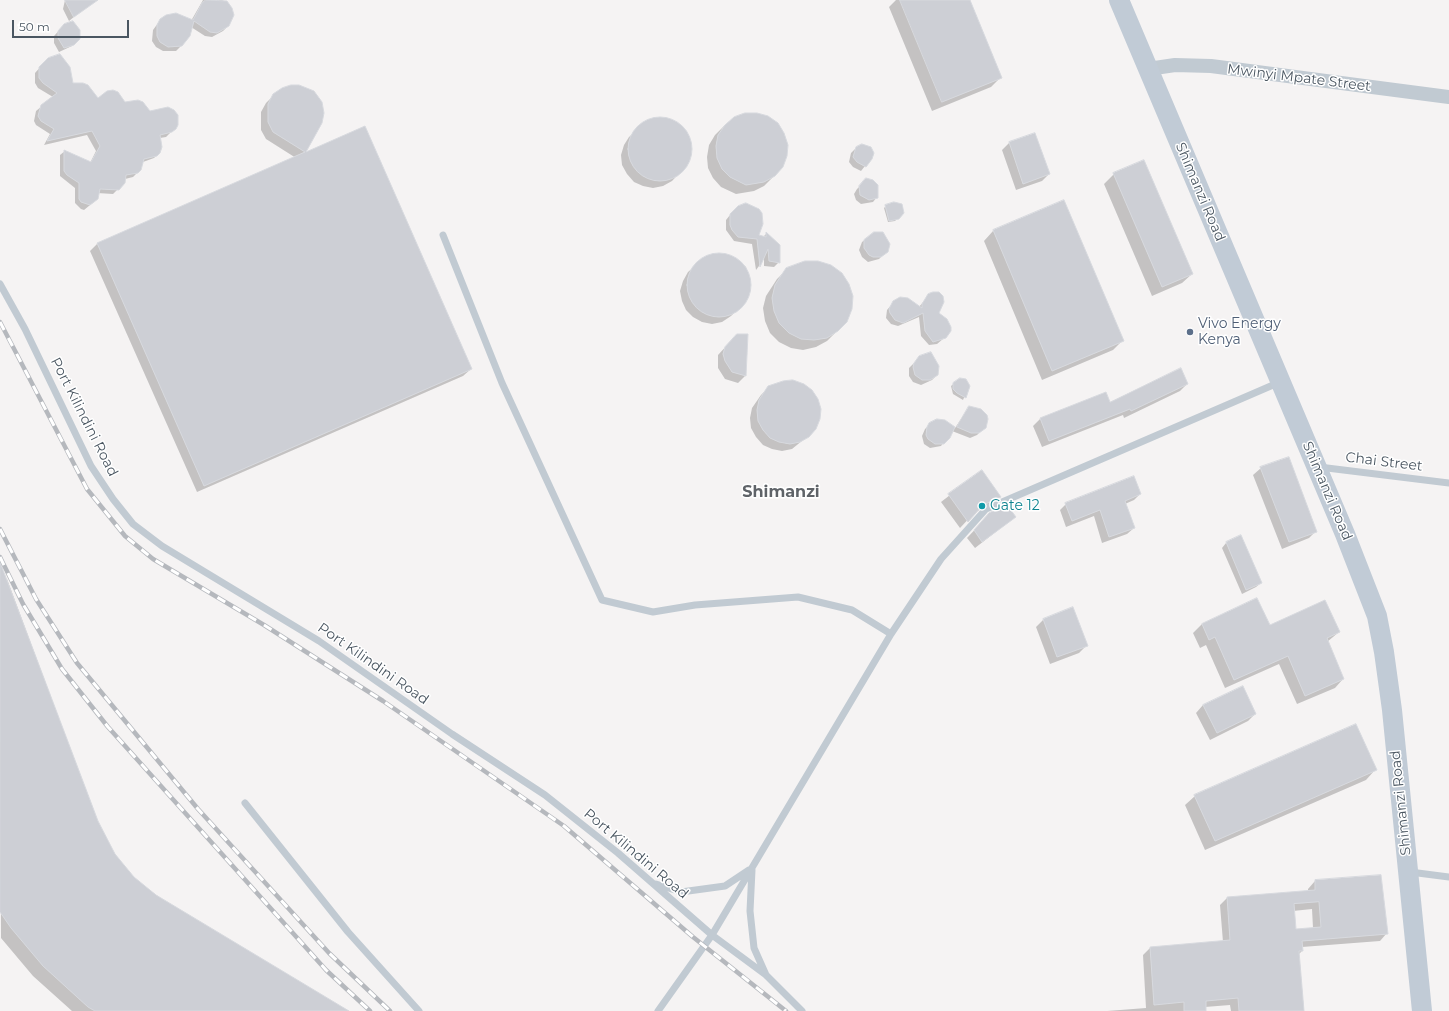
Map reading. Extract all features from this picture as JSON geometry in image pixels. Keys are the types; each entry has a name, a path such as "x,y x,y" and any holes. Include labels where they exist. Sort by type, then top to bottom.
{"main road":[{"name":"Shimanzi Road","path":"1119,0 1363,578 1377,616 1384,652 1392,710 1422,1011"}],"street":[{"name":"Mwinyi Mpate Street","path":"1148,70 1175,65 1211,66 1449,97"}],"lane":[{"path":"443,235 502,383 602,600 653,612 695,605 798,597 852,610 891,634"},
{"name":"Port Kilindini Road","path":"0,284 25,329 91,466 113,499 133,524 162,546 319,641 452,734 545,795 618,853 712,935 766,975 802,1011"},
{"path":"658,1011 712,935 891,634 941,559 986,509 1280,382"},
{"name":"Chai Street","path":"1316,467 1449,483"},
{"path":"246,803 348,932 419,1011"},
{"path":"652,883 681,892 724,886 752,868"},
{"path":"752,868 750,911 754,948 766,975"},
{"path":"1408,872 1449,877"}],"building":[{"path":"65,0 98,0 74,17"},
{"path":"206,0 227,1 232,8 234,15 229,26 217,33 210,32 194,21 190,36 182,46 168,47 160,42 157,36 157,25 160,19 166,15 176,13 193,20 202,3"},
{"path":"900,0 970,0 1002,78 942,102"},
{"path":"73,21 80,30 80,39 74,45 64,48 58,38 58,31 64,24"},
{"path":"60,54 70,67 73,83 83,83 88,85 98,98 107,91 113,90 118,92 125,102 138,100 143,102 150,111 168,107 174,110 178,115 178,125 176,129 172,132 160,135 162,147 160,153 157,156 144,159 141,170 138,173 126,175 125,183 119,190 100,189 98,199 90,205 81,202 79,199 79,183 67,175 64,171 64,150 91,162 100,146 92,131 47,141 54,129 41,121 38,116 41,105 57,93 43,83 39,78 39,67 48,58"},
{"path":"291,85 299,85 314,91 322,102 324,113 322,123 306,152 365,126 472,369 204,486 97,243 305,152 273,132 268,122 268,104 273,94 282,88"},
{"path":"745,113 757,113 768,116 778,123 784,133 788,145 787,156 783,167 775,176 764,182 746,185 730,177 722,169 717,158 716,146 718,135 725,125 734,117"},
{"path":"660,117 678,123 686,131 692,149 686,167 678,175 660,181 642,175 634,167 628,149 634,131 642,123"},
{"path":"1035,133 1050,174 1023,184 1009,142"},
{"path":"862,144 871,147 874,153 872,159 866,167 857,162 853,157 856,147"},
{"path":"1144,160 1193,274 1162,287 1113,173"},
{"path":"866,178 873,180 878,185 878,198 869,200 860,195 859,186"},
{"path":"1064,200 1124,341 1052,371 993,230"},
{"path":"894,202 902,204 904,213 899,219 889,221 885,205"},
{"path":"746,203 759,209 762,213 763,224 759,235 766,237 766,232 780,245 780,263 769,261 768,249 760,267 757,239 738,237 732,230 730,225 730,214 738,206"},
{"path":"874,232 883,232 890,244 888,252 881,257 873,257 869,255 864,248 864,240"},
{"path":"719,253 737,259 745,267 751,285 745,303 737,311 719,317 701,311 693,303 687,285 693,267 701,259"},
{"path":"805,261 818,261 831,265 842,273 849,284 853,296 852,309 847,322 838,331 827,338 814,340 801,339 789,333 779,323 774,311 772,298 775,285 786,268"},
{"path":"939,292 943,296 944,302 939,313 947,319 951,327 951,331 946,338 933,342 925,331 923,313 903,323 895,320 889,309 893,301 900,297 908,298 922,308 922,304 928,294"},
{"path":"737,334 748,334 746,376 732,372 725,361 723,354 725,347"},
{"path":"931,352 939,366 938,375 930,380 922,380 915,375 913,367 914,363 919,356"},
{"path":"1181,368 1188,384 1131,411 1130,409 1049,441 1040,418 1106,392 1110,402"},
{"path":"960,378 966,379 970,386 966,398 953,389 953,383"},
{"path":"793,380 804,384 812,390 818,399 821,409 820,419 816,429 809,437 800,442 790,444 779,442 770,438 758,421 757,410 759,400 768,386 783,381"},
{"path":"969,406 981,409 987,415 988,419 986,428 979,433 971,433 957,427"},
{"path":"937,419 945,420 955,427 950,438 944,444 935,444 928,439 926,435 929,423"},
{"path":"1289,457 1317,532 1289,542 1260,467"},
{"path":"982,470 1001,497 983,505 968,522 948,494"},
{"path":"1134,476 1141,494 1125,501 1135,528 1109,537 1100,510 1072,521 1065,503"},
{"path":"1007,505 1016,517 982,542 974,530 989,513"},
{"path":"1241,535 1262,583 1246,590 1226,542"},
{"path":"0,562 98,821 115,854 134,877 156,895 349,1011 95,1011 88,1007 43,966 11,928 0,912"},
{"path":"1257,598 1270,625 1325,600 1340,632 1327,638 1344,679 1305,696 1288,656 1234,680 1215,637 1209,640 1202,624"},
{"path":"1073,607 1088,646 1057,657 1043,619"},
{"path":"1243,686 1256,714 1217,733 1203,705"},
{"path":"1356,724 1377,770 1215,841 1194,795"},
{"path":"1381,875 1388,934 1302,941 1303,951 1299,951 1304,1011 1239,1011 1238,998 1206,1001 1206,1011 1184,1011 1184,1002 1154,1005 1150,947 1230,940 1227,897 1315,890 1315,880","holes":["1319,902 1321,927 1296,929 1294,904"]}],"railway":[{"path":"0,322 87,489 125,536 153,559 264,625 383,701 564,826 693,937 786,1011"},
{"path":"0,529 36,599 77,663 198,809 329,953 390,1011"},
{"path":"0,557 23,604 62,669 108,727 326,970 370,1011"}],"place":[{"name":"Vivo Energy Kenya","path":"1190,332"},
{"name":"Gate 12","path":"982,506"}],"district":[{"name":"Shimanzi","path":"781,492"}]}
